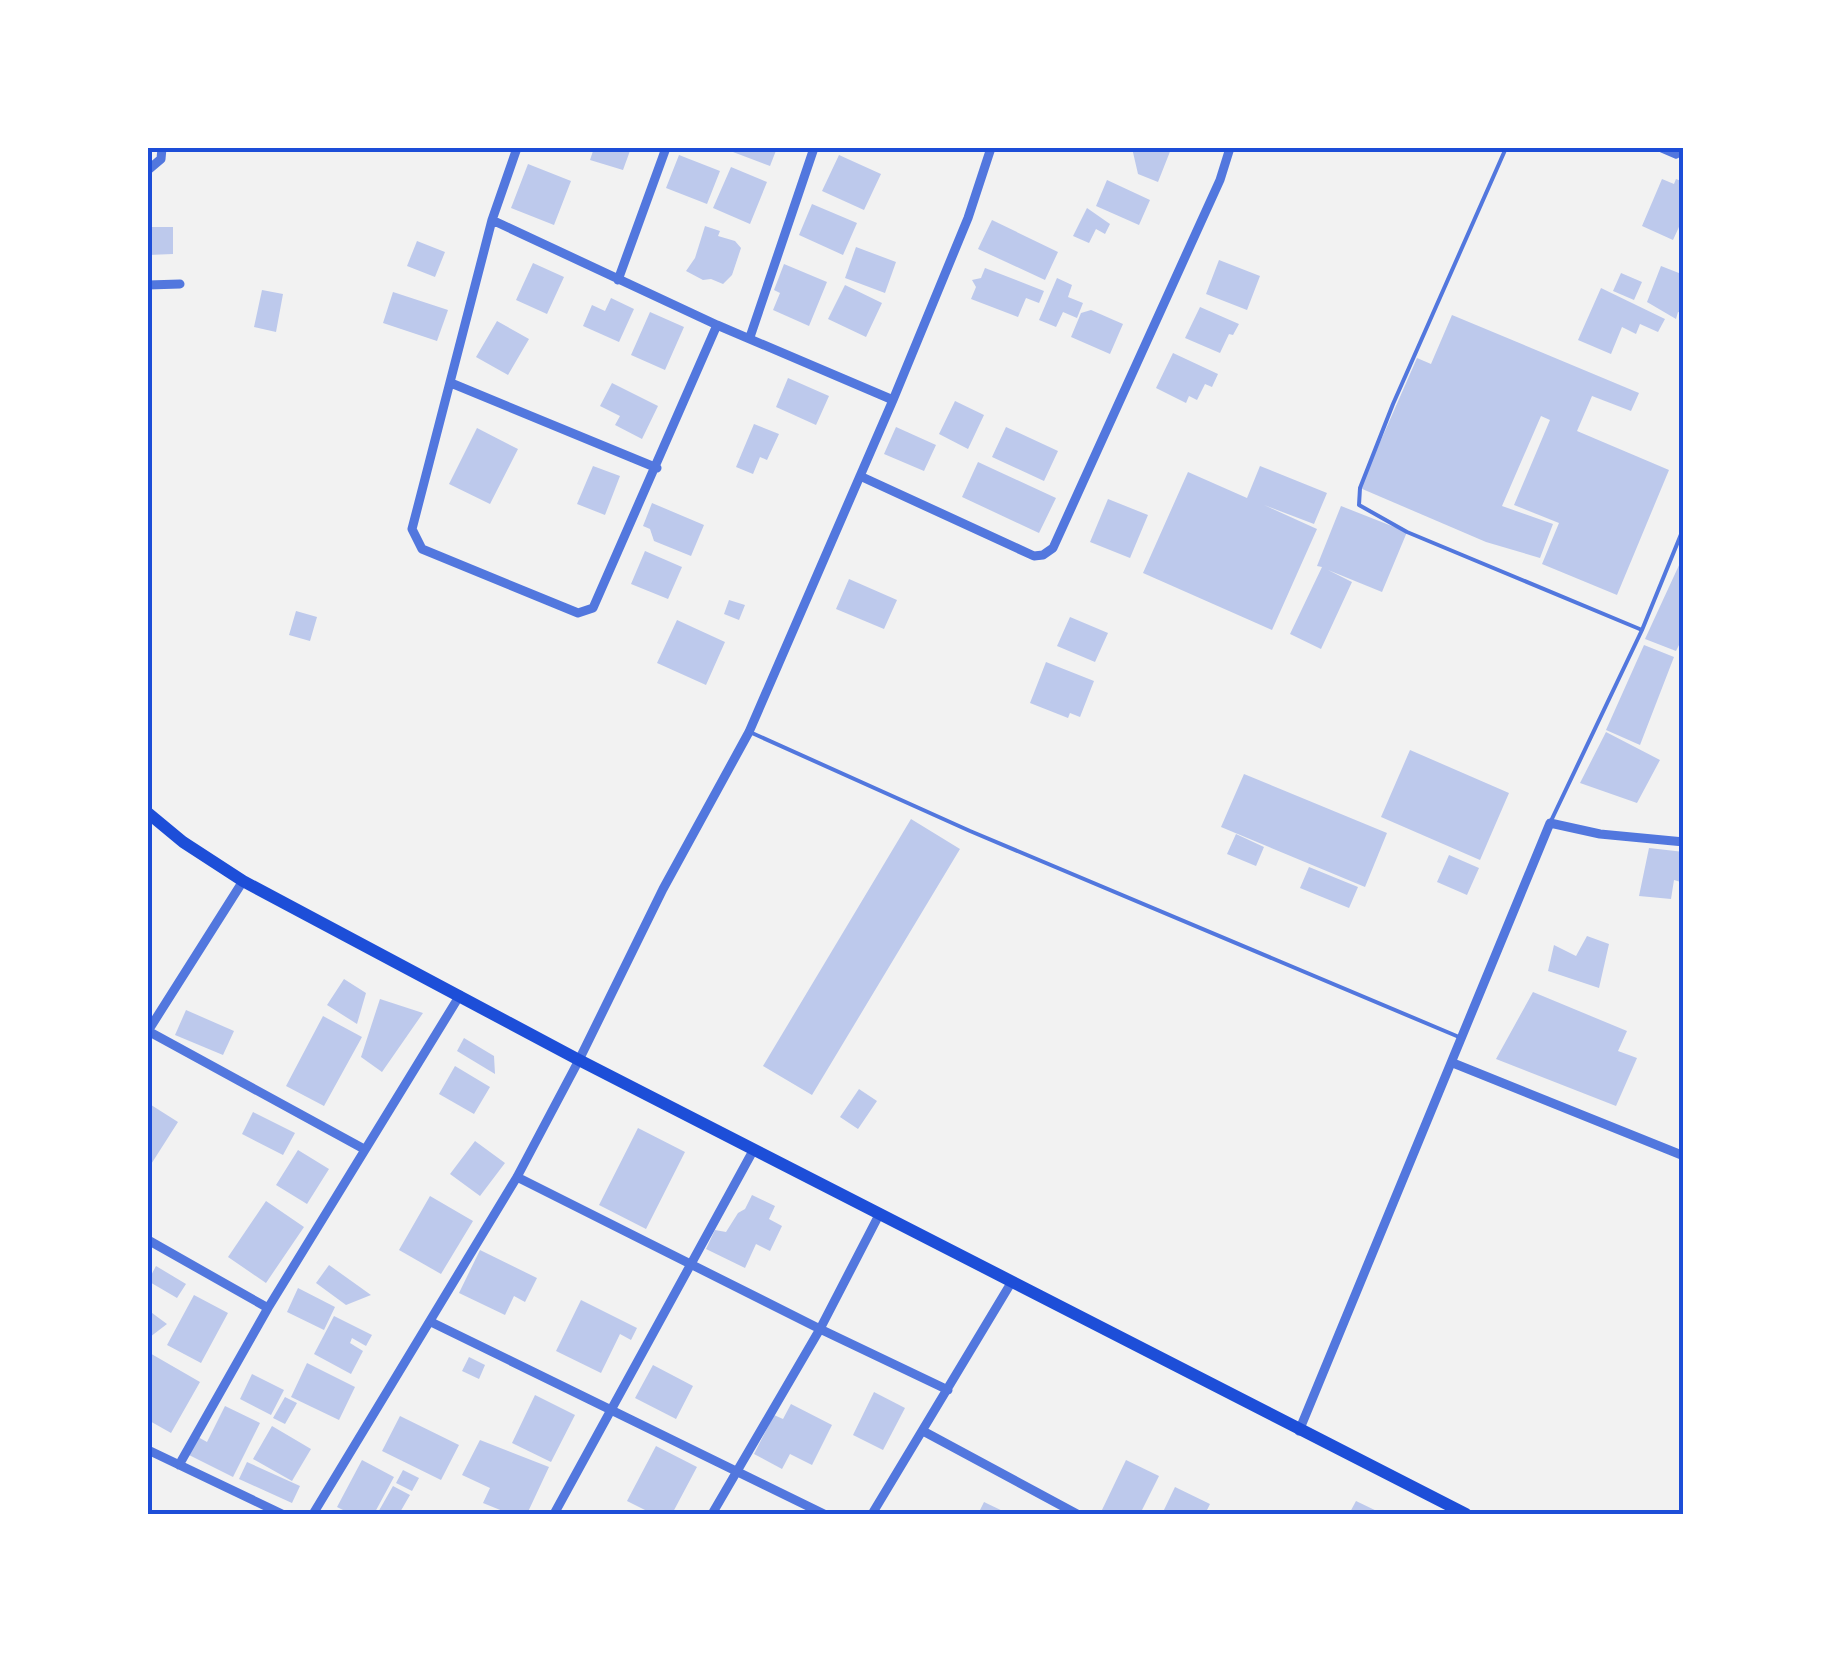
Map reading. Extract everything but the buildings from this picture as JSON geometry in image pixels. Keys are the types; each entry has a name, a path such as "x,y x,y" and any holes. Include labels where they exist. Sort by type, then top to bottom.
{"main road":[{"path":"148,813 183,842 243,880 580,1060 1300,1430 1440,1509 1466,1514"}],"street":[{"path":"148,170 161,159 162,148"},
{"path":"516,148 492,220 412,529 422,549 578,613 594,608 717,325"},
{"path":"618,280 666,148"},
{"path":"750,338 814,148"},
{"path":"313,1514 517,1176 580,1060 663,889 750,732 968,218 990,148"},
{"path":"860,476 1034,556 1052,548 1205,213 1230,148"},
{"path":"1662,148 1680,153"},
{"path":"492,220 717,325 893,400"},
{"path":"148,285 180,284"},
{"path":"451,383 657,468"},
{"path":"1300,1430 1550,823 1600,834 1684,842"},
{"path":"243,880 148,1031 364,1149"},
{"path":"178,1465 268,1308 460,995"},
{"path":"1453,1063 1684,1156"},
{"path":"554,1514 754,1149"},
{"path":"517,1176 948,1390"},
{"path":"712,1514 820,1329 880,1213"},
{"path":"148,1240 268,1308"},
{"path":"872,1514 1010,1283"},
{"path":"432,1322 824,1514"},
{"path":"924,1431 1076,1514"},
{"path":"148,1450 282,1514"}],"lane":[{"path":"1506,148 1393,404 1360,488 1359,506 1407,532 1642,630"},
{"path":"1550,823 1642,630 1684,527"},
{"path":"750,732 970,831 1464,1038"}]}
